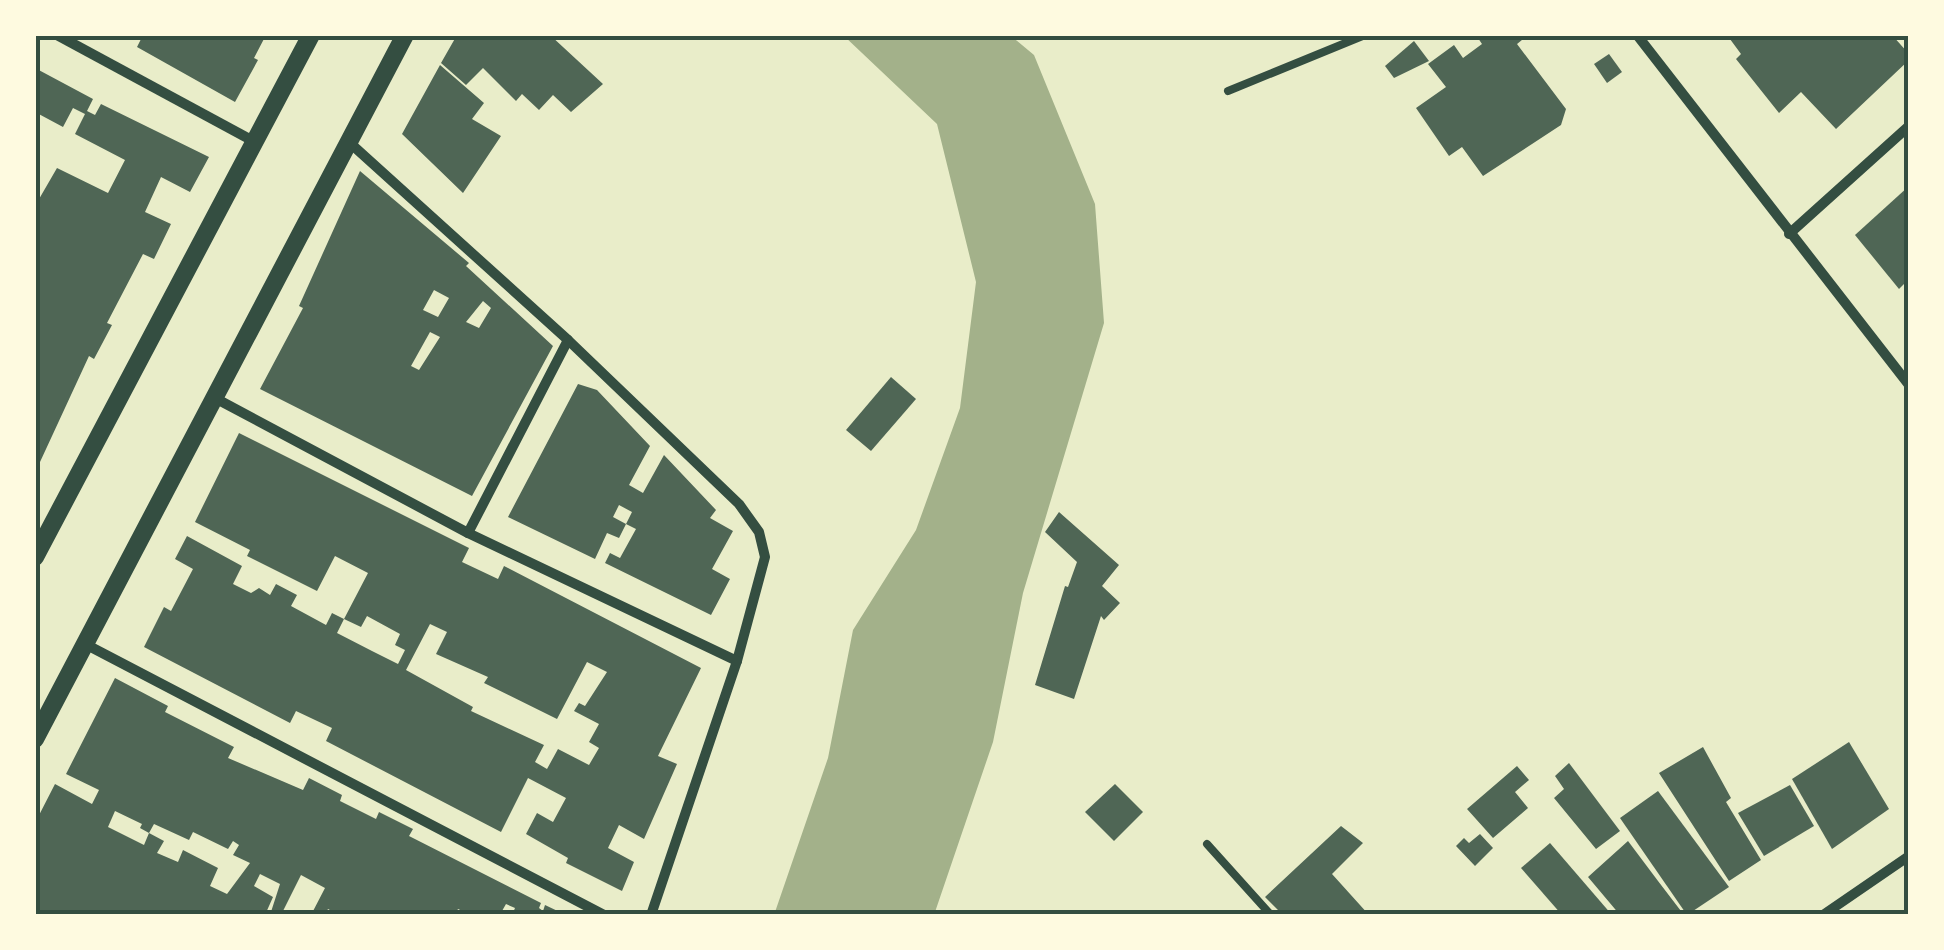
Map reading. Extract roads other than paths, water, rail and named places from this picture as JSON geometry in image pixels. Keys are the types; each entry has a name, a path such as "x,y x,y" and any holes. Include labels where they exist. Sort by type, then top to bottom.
{"street":[{"path":"57,35 255,142"},
{"path":"35,557 310,35"},
{"path":"35,739 405,35"},
{"path":"1638,35 1909,385"},
{"path":"1789,234 1909,126"},
{"path":"350,143 568,340 739,504 758,532 766,556 737,661 651,915"},
{"path":"468,533 568,340"},
{"path":"214,397 468,533 737,661"},
{"path":"86,645 604,915"},
{"path":"1823,915 1909,856"}],"lane":[{"path":"1228,92 1365,35"},
{"path":"1208,844 1271,915"}]}
